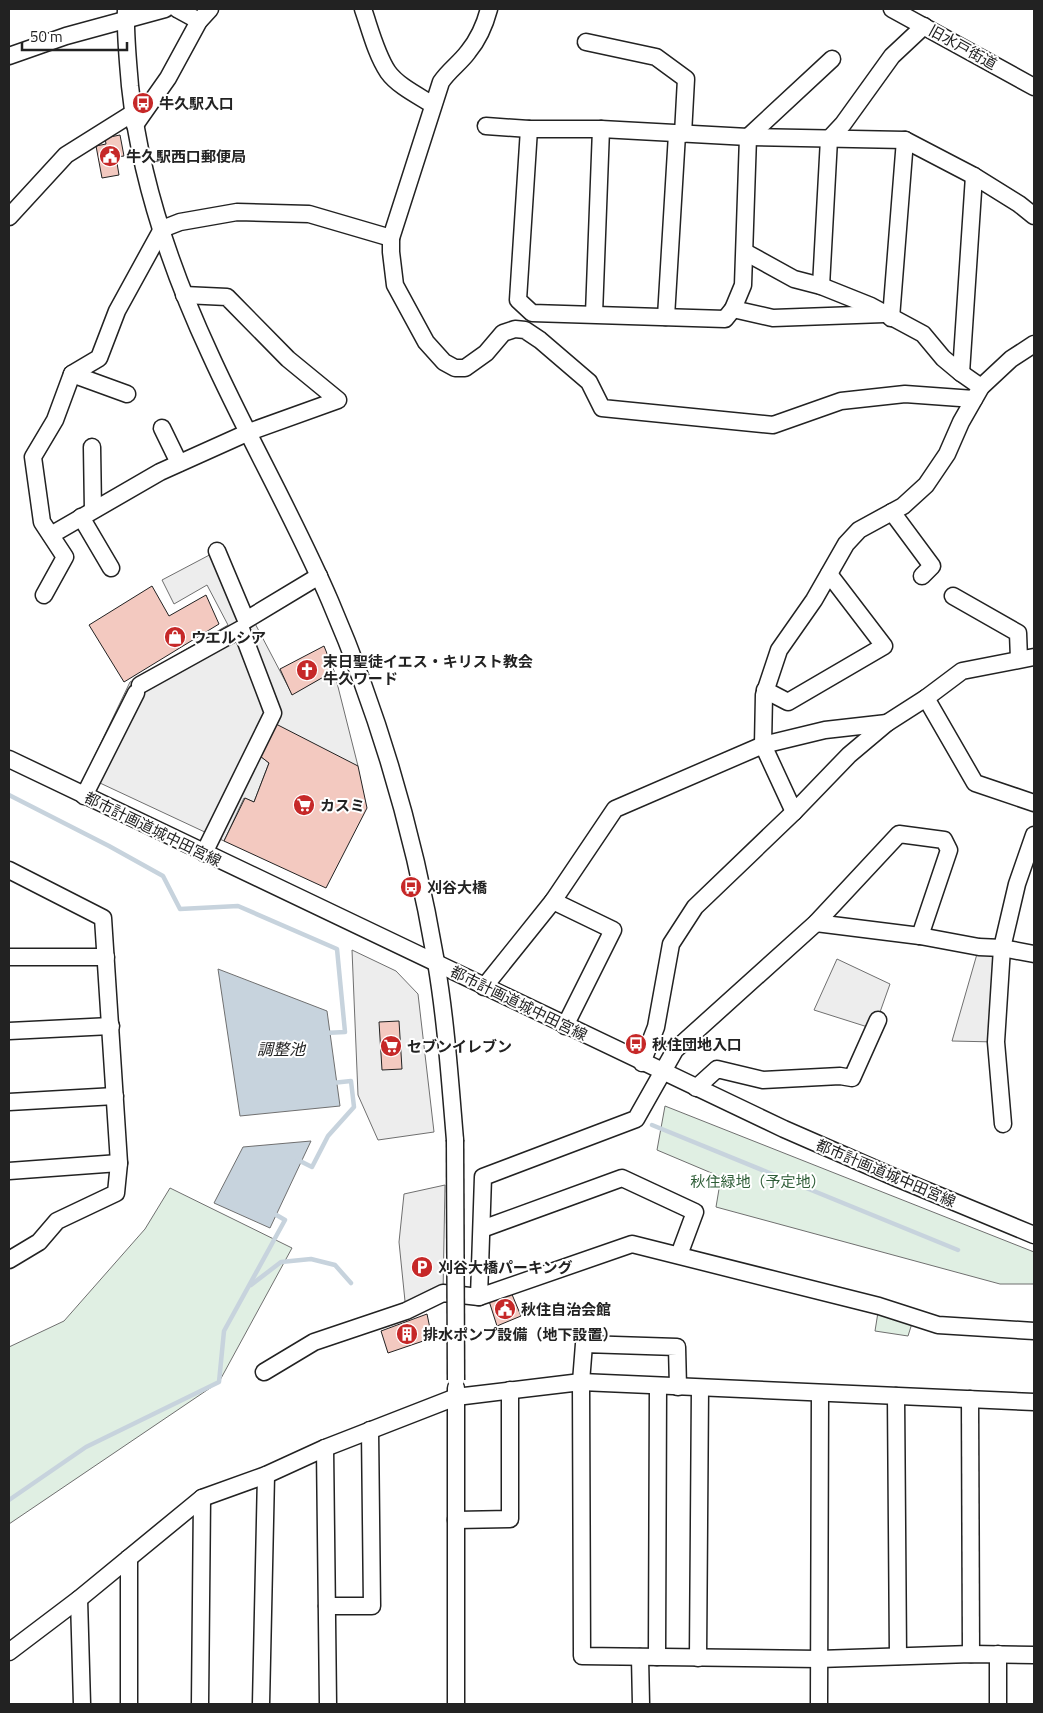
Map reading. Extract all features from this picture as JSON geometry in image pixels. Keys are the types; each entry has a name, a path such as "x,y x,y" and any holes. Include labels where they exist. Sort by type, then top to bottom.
{"street":[{"path":"9,56 125,14 165,9"},
{"path":"177,9 199,22"},
{"path":"9,217 66,155 134,119 168,78 199,22 210,9"},
{"path":"363,9 389,72 415,94 433,105"},
{"path":"489,9 486,22 468,52 441,82 392,238 390,252 395,285 426,342 444,362 456,368 465,368 486,353 503,333 516,329 525,330 540,340 589,382 602,408 773,425 841,401 905,394 977,393"},
{"name":"旧水戸街道","path":"892,9 1034,87"},
{"path":"125,14 134,119 162,229 184,295 210,356 249,432 318,576 352,656 390,762 420,873 444,1021 455,1140 456,1704"},
{"path":"821,286 829,139 843,124 892,56 924,26"},
{"path":"586,42 656,56 686,79 666,317"},
{"path":"529,129 518,300 532,313 725,319 733,309 743,285 748,137 832,59"},
{"path":"486,126 529,129 601,129 748,137 905,140 974,176 1019,204 1034,216"},
{"path":"594,314 601,129"},
{"path":"888,316 905,140"},
{"path":"960,373 974,176"},
{"path":"44,595 65,557 42,522 33,457 55,420 72,374 99,358 117,311 162,229 180,222 237,212 310,214 392,238"},
{"path":"745,252 794,279 821,286 871,306 923,334 977,393"},
{"path":"51,535 160,472 249,432 338,400 288,359 227,297 184,295"},
{"path":"733,309 773,318 888,316"},
{"path":"794,812 763,744 765,690 779,650 814,600 846,544 859,530 903,506 926,485 946,454 977,393 1011,359 1034,344"},
{"path":"72,374 127,394"},
{"path":"162,428 179,464"},
{"path":"92,447 87,514 111,568"},
{"path":"892,512 932,566 922,576"},
{"path":"217,551 246,620 318,576"},
{"path":"765,690 788,702 884,646 829,574"},
{"path":"642,1063 656,1027 670,944 695,907 849,756 886,723 926,698 962,671 1027,658 1018,633 953,596"},
{"path":"84,796 138,689 241,629 273,713 204,853"},
{"path":"926,698 976,783 1034,803"},
{"path":"484,987 553,901 615,809 763,744 825,730 886,723"},
{"name":"都市計画道城中田宮線","path":"9,759 784,1130 1034,1235"},
{"path":"479,1297 483,1176 636,1119 675,1050 816,923 899,834 944,840 950,850 920,936"},
{"path":"1003,1124 996,1042 1002,948 1017,884 1034,835"},
{"path":"9,870 103,918 119,1163 116,1192 57,1221 39,1242 9,1260"},
{"path":"553,901 613,930 565,1026"},
{"path":"816,923 920,936 979,947 1002,948 1034,954"},
{"path":"9,957 106,957"},
{"path":"696,1088 717,1069 763,1080 840,1076 852,1078 878,1020"},
{"path":"9,1031 111,1026"},
{"path":"9,1102 115,1096"},
{"path":"9,1171 119,1163"},
{"path":"482,1229 622,1178 695,1212 679,1255"},
{"path":"264,1372 314,1342 406,1311 443,1293 479,1297 632,1244 879,1306 938,1325 1034,1331"},
{"path":"678,1387 676,1347 584,1344 581,1382 582,1656 819,1659 971,1654 1034,1655"},
{"path":"9,1652 79,1599 202,1498 266,1475 370,1430 456,1389 510,1390 581,1382 1034,1402"},
{"path":"657,1657 658,1386"},
{"path":"698,1658 700,1388"},
{"path":"456,1520 510,1519 510,1390"},
{"path":"819,1704 820,1394"},
{"path":"896,1396 898,1656"},
{"path":"970,1399 971,1654"},
{"path":"327,1606 372,1606 370,1430"},
{"path":"325,1448 328,1704"},
{"path":"261,1704 266,1475"},
{"path":"200,1704 202,1498"},
{"path":"129,1558 129,1704"},
{"path":"79,1599 82,1704"},
{"path":"998,1654 998,1704"},
{"path":"640,1657 641,1704"}],"green space":[{"name":"秋住緑地（予定地）","path":"665,1106 1034,1252 1034,1284 1000,1284 716,1207 721,1177 657,1150"},
{"path":"170,1188 292,1248 219,1382 9,1524 9,1347 64,1321 145,1229"},
{"path":"879,1306 914,1317 908,1336 875,1331"}],"shaded area":[{"path":"217,551 292,694 334,671 358,766 260,756 269,763 254,802 244,798 224,841 85,776 130,682 228,625 207,585 174,604 162,580"},
{"path":"979,947 1002,948 996,1042 952,1041"},
{"path":"352,950 396,971 418,994 434,1132 378,1140 358,1095"},
{"path":"837,959 890,984 874,1029 814,1010"},
{"name":"刈谷大橋パーキング","path":"445,1185 443,1293 406,1311 399,1242 404,1194"}],"water":[{"name":"調整池","path":"218,969 327,1011 340,1106 240,1116"},
{"path":"311,1141 270,1228 214,1203 243,1147"}],"building":[{"path":"120,135 124,156 116,157 119,175 102,178 96,146 106,144 105,138"},
{"path":"152,586 169,616 206,595 219,624 124,682 89,625"},
{"name":"末日聖徒イエス・キリスト教会 牛久ワード","path":"324,646 334,671 292,695 280,669"},
{"name":"カスミ","path":"276,724 358,766 367,808 326,888 224,841 245,798 254,802 269,763 260,756"},
{"name":"セブンイレブン","path":"399,1021 402,1069 382,1070 379,1022"},
{"name":"秋住自治会館","path":"511,1292 521,1316 497,1326 489,1301"},
{"name":"排水ポンプ設備（地下設置）","path":"427,1314 432,1338 388,1353 381,1331"}],"waterway":[{"path":"9,795 163,876 180,909 238,906 337,949 345,1032 325,1033"},
{"path":"298,1160 312,1167 328,1136 354,1107 351,1081 332,1083"},
{"path":"652,1125 958,1250"},
{"path":"9,1500 86,1447 219,1382 224,1331 285,1220 273,1213"},
{"path":"251,1285 281,1262 311,1259 335,1265 351,1283"}],"place":[{"name":"牛久駅入口","path":"143,103"},
{"name":"牛久駅西口郵便局","path":"110,156"},
{"name":"ウエルシア","path":"175,637"},
{"name":"末日聖徒イエス・キリスト教会 牛久ワード","path":"307,670"},
{"name":"カスミ","path":"304,805"},
{"name":"刈谷大橋","path":"411,887"},
{"name":"秋住団地入口","path":"636,1044"},
{"name":"セブンイレブン","path":"391,1046"},
{"name":"刈谷大橋パーキング","path":"422,1267"},
{"name":"秋住自治会館","path":"505,1309"},
{"name":"排水ポンプ設備（地下設置）","path":"407,1334"}]}
